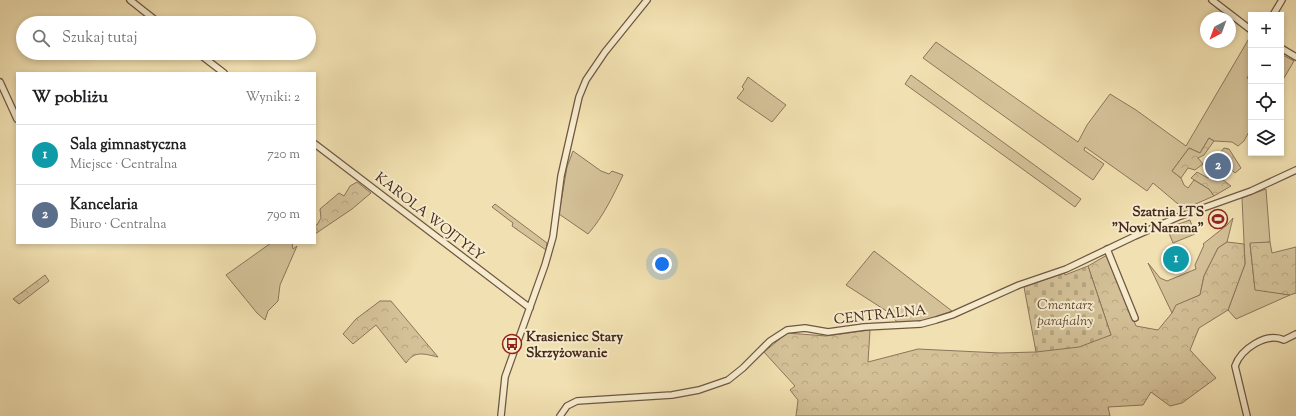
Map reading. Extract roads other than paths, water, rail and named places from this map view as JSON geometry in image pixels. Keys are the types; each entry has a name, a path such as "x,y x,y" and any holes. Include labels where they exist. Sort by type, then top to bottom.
{"street":[{"path":"130,0 150,16"},
{"path":"500,416 505,378 545,265 552,237 561,176 579,97 586,80 605,52 647,0"},
{"path":"1212,0 1248,28"},
{"path":"1275,12 1282,0"},
{"path":"1284,50 1296,57"},
{"path":"207,60 223,72"},
{"path":"0,82 16,117"},
{"name":"KAROLA WOJTYŁY","path":"316,145 530,308"},
{"name":"CENTRALNA","path":"560,416 567,406 577,401 672,395 699,390 728,380 743,368 770,341 786,330 805,328 828,332 864,327 921,324 952,315 1019,285 1066,269 1178,217 1251,191 1296,170"},
{"path":"1107,250 1135,318"},
{"path":"1247,416 1235,366 1238,359 1246,349 1270,337 1284,340 1296,334"}],"place":[{"name":"Kancelaria","path":"1218,166"},
{"name":"Szatnia LTS \"Novi Narama\"","path":"1218,219"},
{"name":"Sala gimnastyczna","path":"1176,259"},
{"name":"Krasieniec Stary Skrzyżowanie","path":"512,344"}],"park label":[{"name":"Cmentarz parafialny","path":"1065,312"}]}
